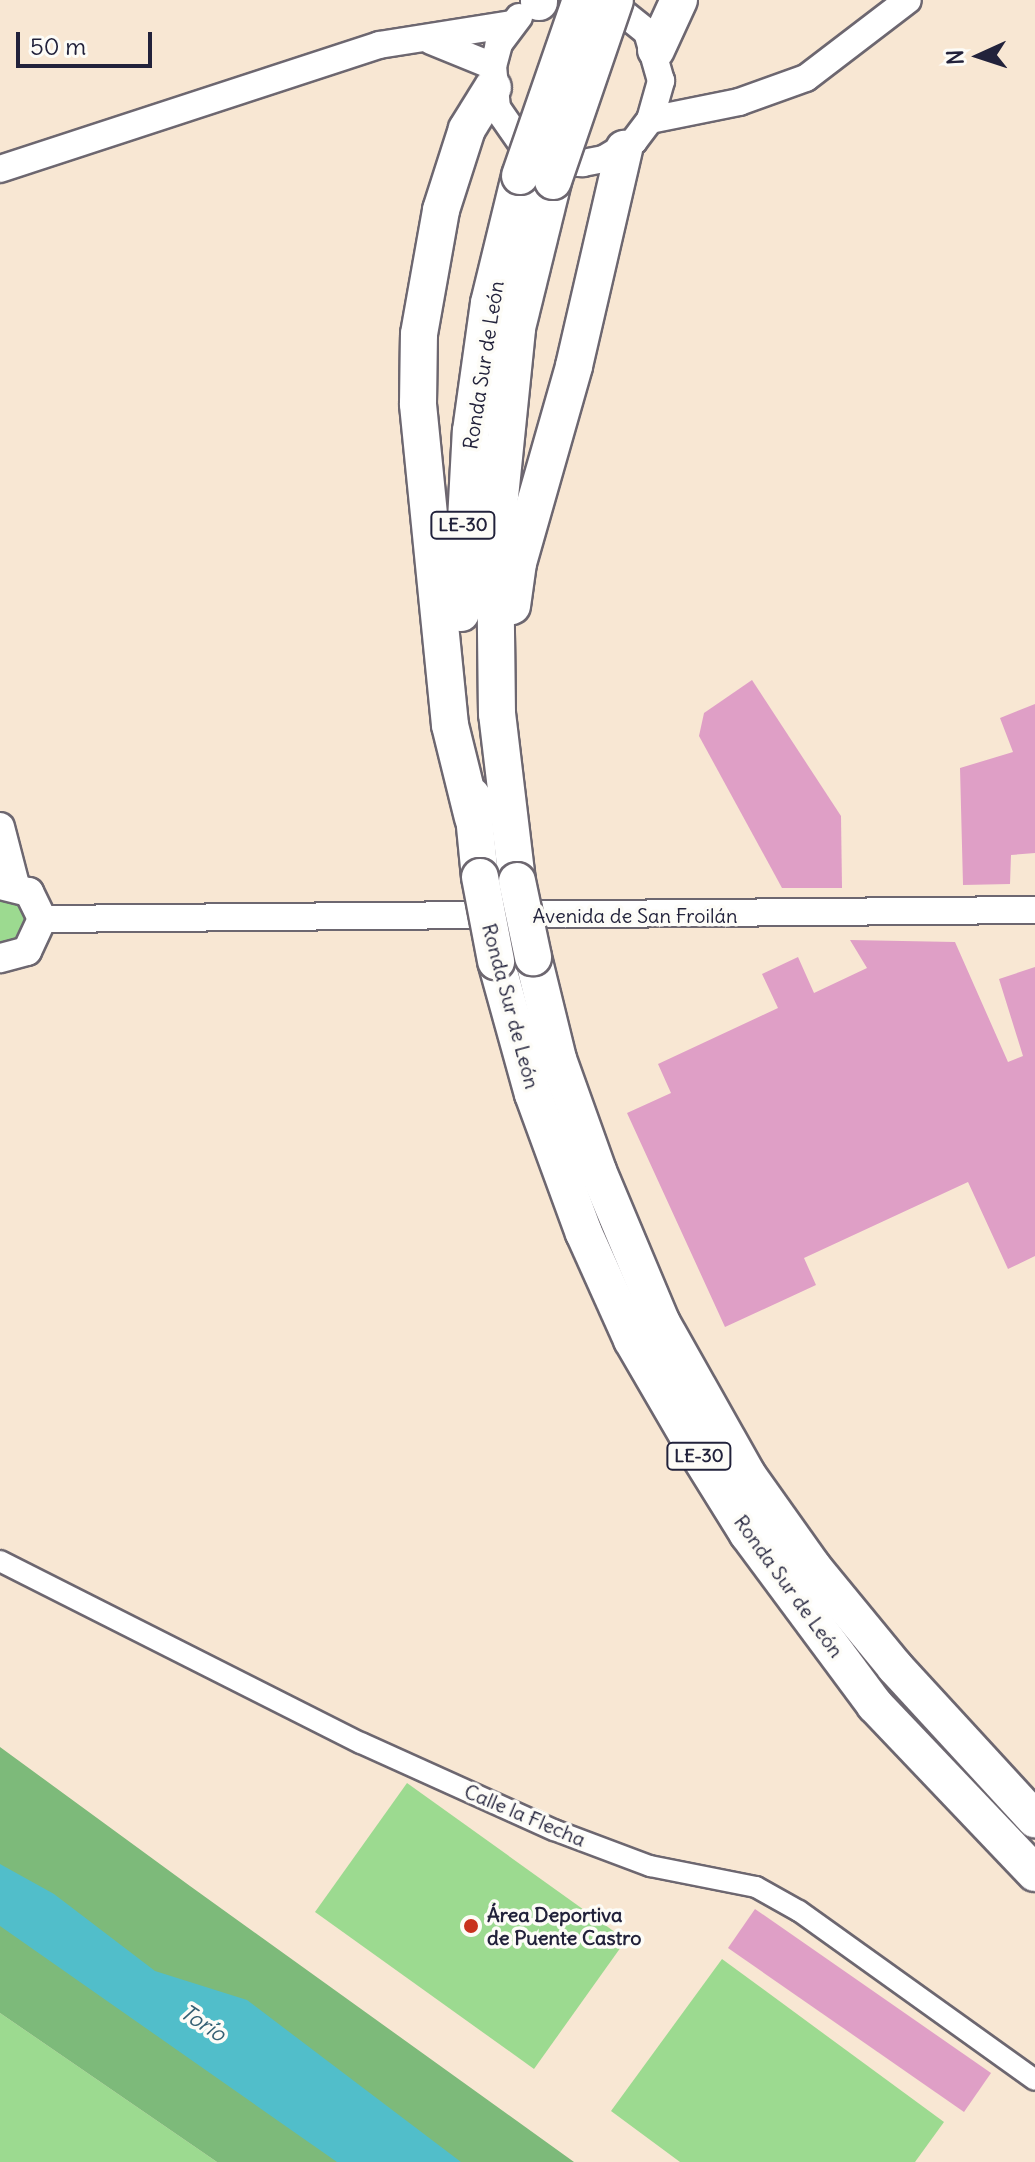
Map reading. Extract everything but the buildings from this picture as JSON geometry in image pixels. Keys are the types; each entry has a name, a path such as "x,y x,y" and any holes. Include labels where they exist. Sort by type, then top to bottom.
{"highway":[{"name":"Ronda Sur de León","path":"581,0 536,179 505,426 495,546 497,714 517,881 558,1059 598,1171 662,1323 747,1474 886,1656 1035,1819"},
{"name":"Ronda Sur de León","path":"615,0 536,179 489,303 463,528 461,631 473,818 480,877 496,961 533,1094 584,1233 632,1340 692,1444 748,1534 875,1705 1035,1873"},
{"path":"659,65 679,0"},
{"path":"473,818 450,725 418,404 419,334 441,210 467,129 493,77"},
{"path":"497,714 518,563 574,366 624,149"}],"main road":[{"path":"0,827 8,885 29,892 42,919 27,951 0,958"}],"street":[{"path":"607,0 634,16 659,65 705,106"},
{"path":"650,120 705,106 739,102 806,78 908,0"},
{"path":"0,169 379,45 511,24 542,1"},
{"path":"511,24 493,77 507,128 541,155 583,163 624,149 650,120 659,65"},
{"path":"427,39 493,77"},
{"name":"Avenida de San Froilán","path":"42,919 1035,910"},
{"name":"Calle la Flecha","path":"0,1561 361,1743 554,1830 650,1866 756,1887 799,1911 1035,2080"}],"green space":[{"path":"0,894 28,905 30,934 0,948"},
{"path":"0,1747 574,2162 217,2162 0,2013"},
{"name":"Área Deportiva de Puente Castro","path":"407,1783 626,1940 534,2069 315,1912"},
{"path":"722,1959 944,2122 915,2162 680,2162 611,2111"},
{"path":"0,2013 217,2162 0,2162"}],"water":[{"name":"Torío","path":"0,1864 54,1894 155,1971 247,2000 461,2162 337,2162 0,1926"}],"place":[{"name":"Área Deportiva de Puente Castro","path":"471,1926"}]}
